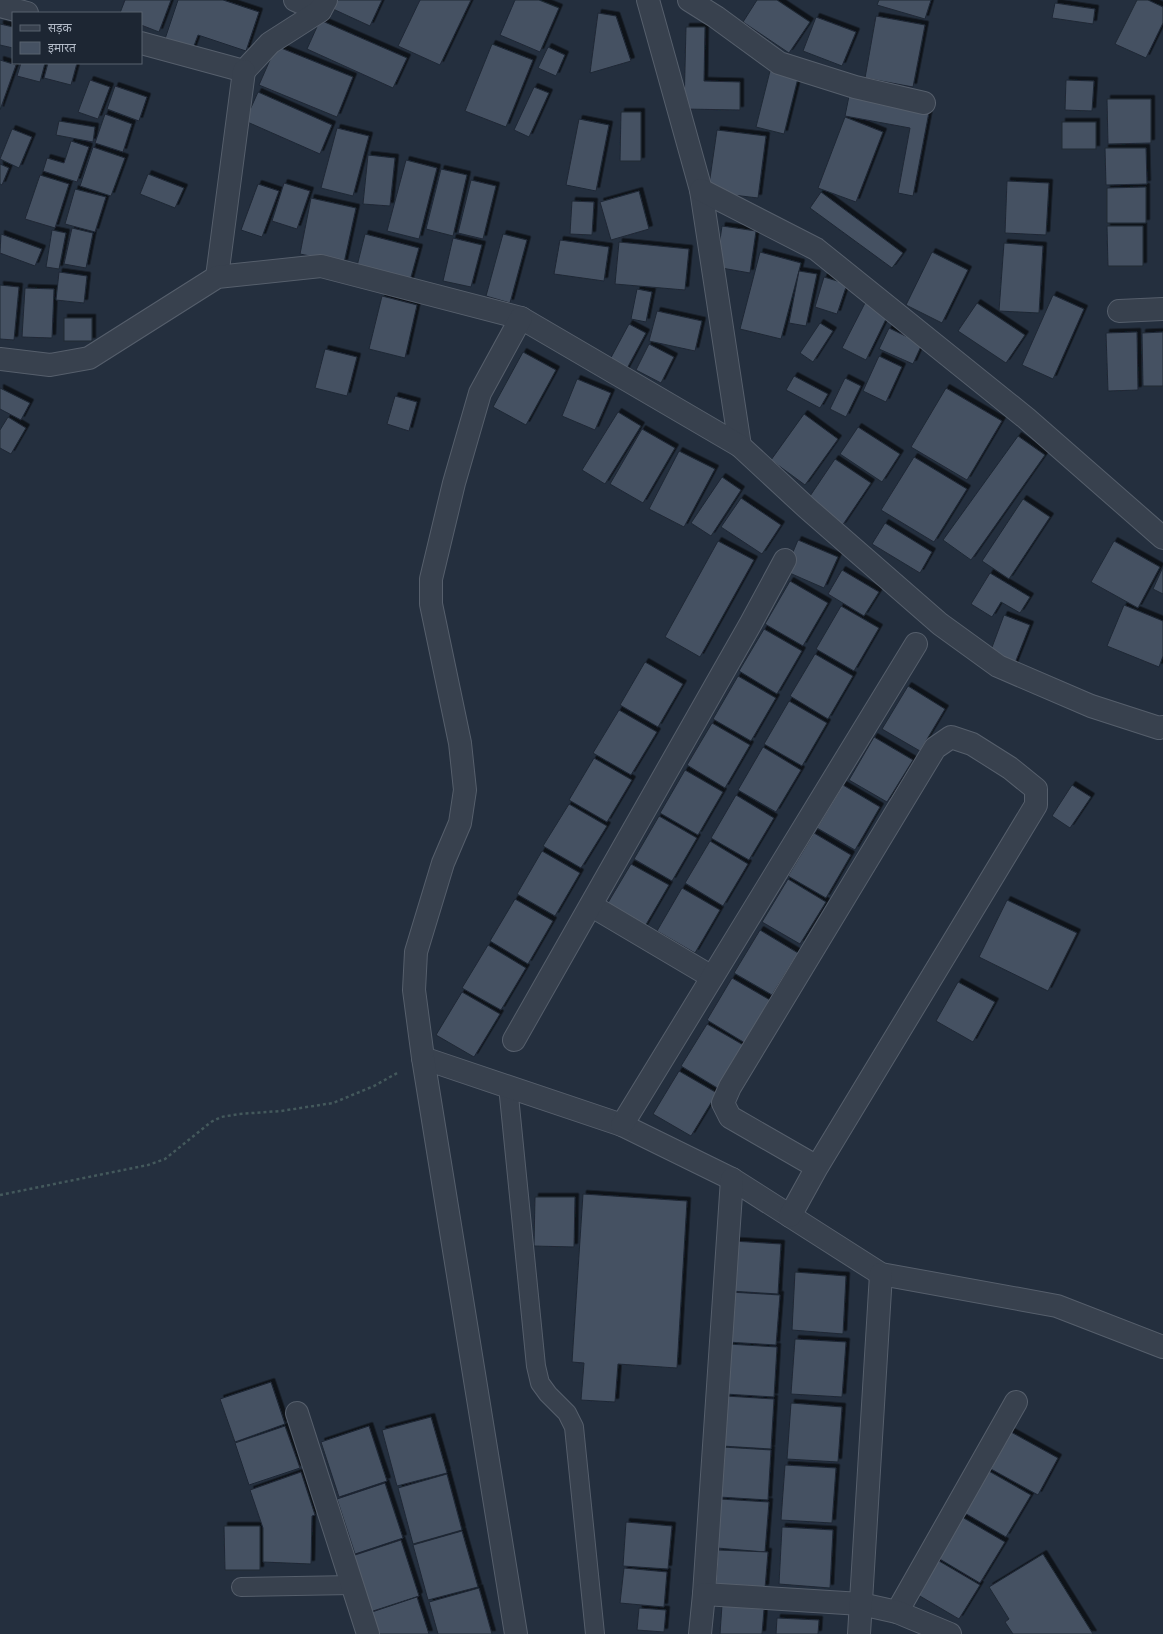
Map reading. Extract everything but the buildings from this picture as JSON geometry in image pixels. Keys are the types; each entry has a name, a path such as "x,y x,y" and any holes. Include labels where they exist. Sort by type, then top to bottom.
{"street":[{"path":"294,0 323,5"},
{"path":"648,0 701,190 740,446"},
{"path":"690,0 779,63 855,86 924,103"},
{"path":"217,277 244,71 270,44 323,5"},
{"path":"0,6 23,12"},
{"path":"142,44 244,71"},
{"path":"701,190 816,249 1026,418 1163,538"},
{"path":"0,358 50,365 89,358 217,277 321,266 521,318 740,446 940,624 998,666 1091,706 1158,728 1163,728"},
{"path":"1119,311 1163,309"},
{"path":"516,1634 423,1058 414,990 416,952 443,863 460,823 465,790 460,743 431,604 431,579 454,483 480,393 521,318"},
{"path":"514,1040 592,906 752,623 785,560"},
{"path":"622,1125 916,644"},
{"path":"790,1216 817,1167 1036,804 1036,788 1010,768 972,744 950,737 935,748 730,1087 723,1103 730,1117 817,1167"},
{"path":"592,906 712,977"},
{"path":"423,1058 622,1125 732,1179 881,1274 1057,1306 1163,1347"},
{"path":"700,1634 732,1179"},
{"path":"860,1634 881,1274"},
{"path":"897,1612 1016,1402"},
{"path":"296,1413 368,1634"},
{"path":"704,1594 861,1604 897,1612 950,1634"}],"lane":[{"path":"508,1086 536,1366 540,1383 548,1394 567,1413 574,1427 595,1634"},
{"path":"241,1587 352,1585"}],"path":[{"path":"0,1196 148,1165 165,1159 211,1122 221,1117 281,1111 333,1103 374,1086 423,1058"}]}
